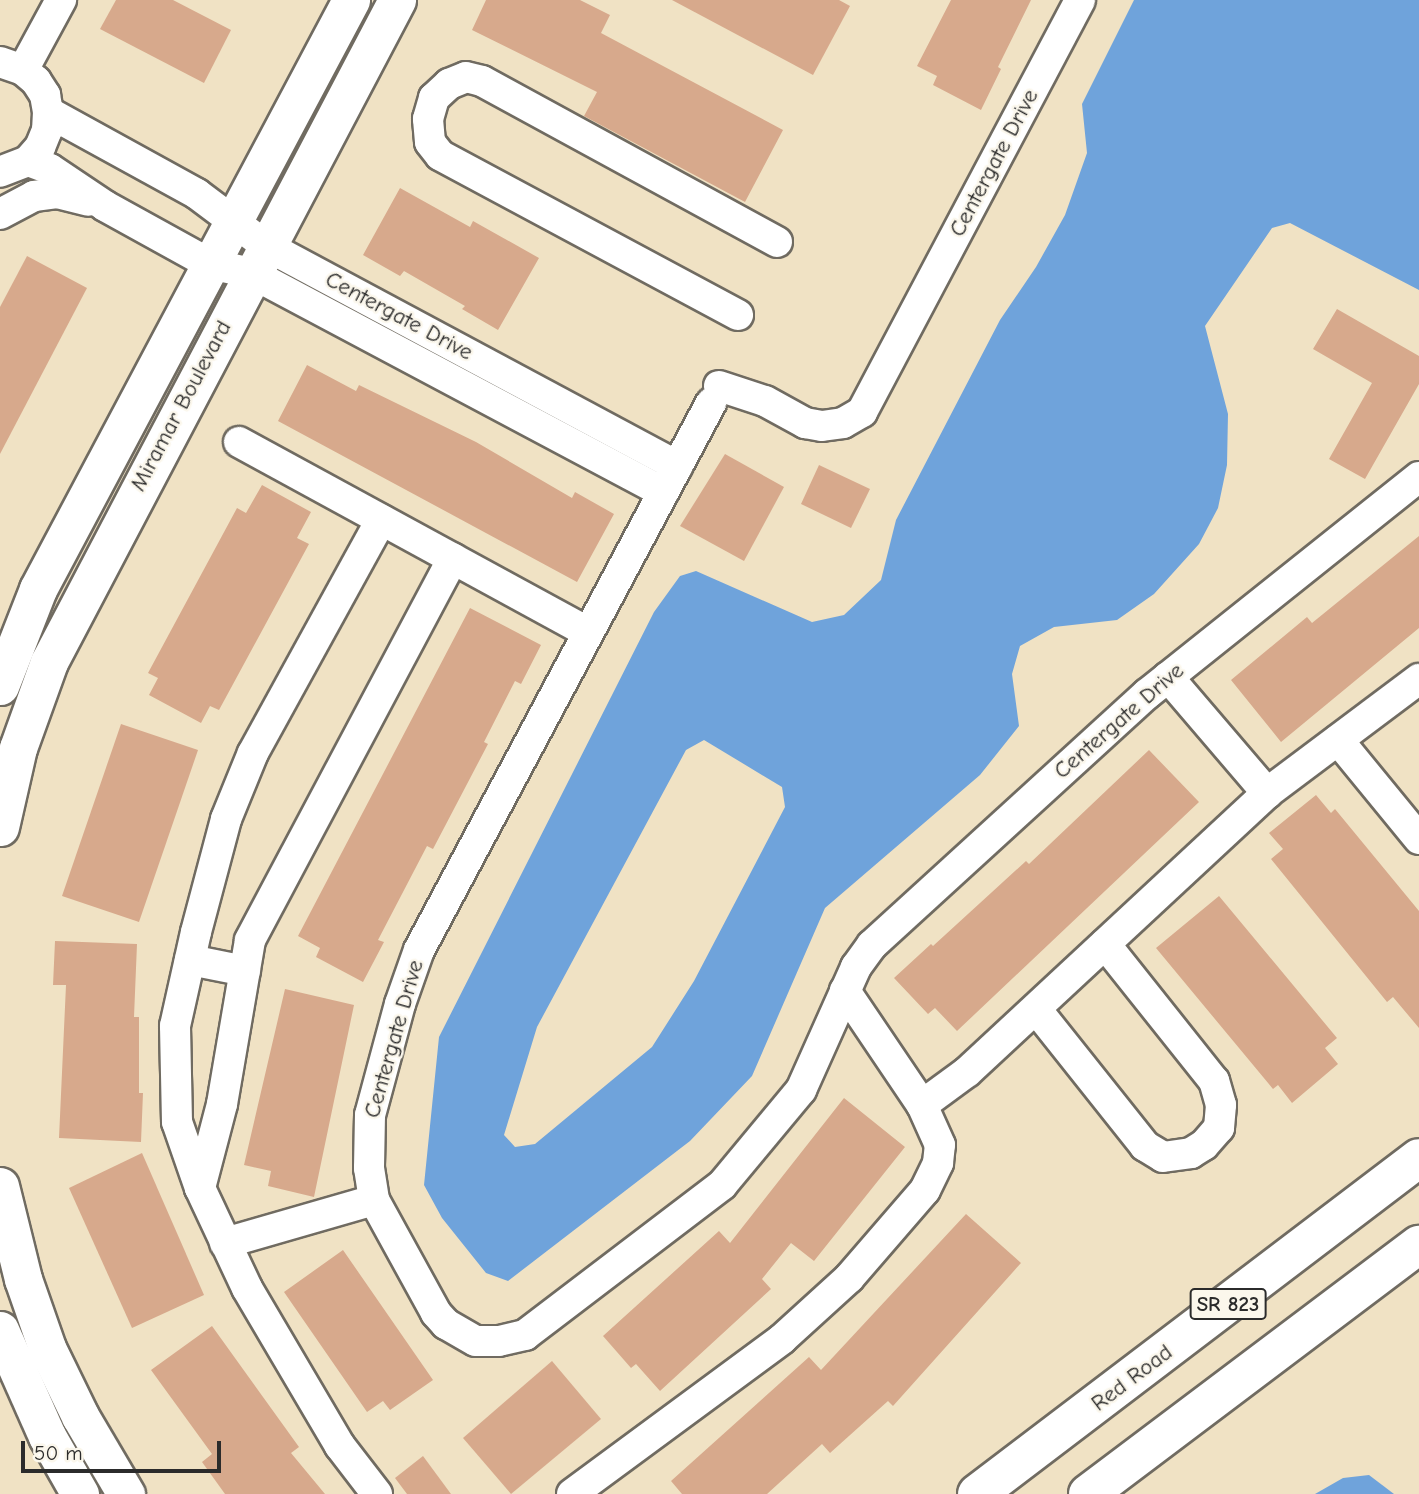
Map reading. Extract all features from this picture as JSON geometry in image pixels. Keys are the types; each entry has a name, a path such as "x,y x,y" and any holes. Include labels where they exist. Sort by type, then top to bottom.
{"highway":[{"name":"Red Road","path":"977,1494 1419,1158"},
{"name":"SR 823","path":"1088,1494 1419,1245"}],"street":[{"path":"0,172 28,161 40,148 47,130 45,95 36,81 12,66 61,0"},
{"name":"Miramar Boulevard","path":"0,686 38,589 351,0"},
{"name":"Miramar Boulevard","path":"0,827 18,748 49,662 258,259 397,0"},
{"name":"Centergate Drive","path":"1080,0 862,412 843,423 822,426 805,423 765,401 715,395 419,950 400,1004 370,1115 369,1168 374,1200 436,1313 446,1324 476,1341 499,1341 526,1335 722,1185 802,1090 845,991 872,944 1168,677 1419,477"},
{"path":"738,315 440,155 430,142 428,119 434,98 449,84 466,77 482,82 776,242"},
{"path":"28,161 50,169 105,206 210,264 258,259 233,221 197,194 48,112"},
{"path":"0,214 34,196 57,193 105,206"},
{"name":"Centergate Drive","path":"258,259 525,400 678,466"},
{"name":"Centergate Drive","path":"525,400 663,492"},
{"path":"239,442 588,632"},
{"path":"377,1494 340,1446 247,1289 200,1188 177,1122 175,1026 226,819 253,753 381,520"},
{"path":"200,1188 222,1104 250,940 453,559"},
{"path":"1168,677 1267,793"},
{"path":"922,1105 967,1072 1267,793 1338,740 1416,688"},
{"path":"1338,740 1419,839"},
{"path":"1036,1009 1145,1146 1163,1157 1191,1153 1204,1145 1219,1128 1221,1105 1214,1081 1105,944"},
{"path":"190,960 245,971"},
{"path":"572,1494 782,1339 849,1278 925,1190 938,1163 940,1145 922,1105 845,991"},
{"path":"0,1186 23,1279 47,1348 80,1416 126,1494"},
{"path":"225,1243 374,1200"},
{"path":"0,1330 47,1436 80,1494"}],"water":[{"path":"1134,0 1419,0 1419,290 1290,223 1272,228 1205,326 1228,414 1227,465 1218,508 1199,544 1154,594 1117,620 1054,627 1020,646 1012,674 1019,726 980,775 825,908 752,1076 690,1141 508,1281 486,1273 442,1218 424,1185 439,1037 654,612 680,576 696,571 812,622 844,615 881,580 896,520 1000,320 1036,267 1065,215 1087,153 1082,104","holes":["704,740 782,787 785,807 694,981 652,1047 535,1144 515,1147 504,1135 537,1027 686,750"]},
{"path":"1369,1475 1394,1494 1315,1494 1343,1478"}],"building":[{"path":"116,0 173,0 231,30 204,83 100,29"},
{"path":"486,0 580,0 610,15 601,33 783,130 745,202 584,116 597,92 472,30"},
{"path":"672,0 839,0 850,6 813,75"},
{"path":"951,0 1031,0 998,67 1001,69 981,110 933,85 937,76 917,66"},
{"path":"400,188 470,227 473,221 539,258 498,330 462,309 465,306 404,271 400,276 363,255"},
{"path":"27,256 87,288 0,454 0,307"},
{"path":"1337,309 1419,356 1419,384 1365,479 1329,459 1372,383 1313,349"},
{"path":"307,365 356,391 359,385 476,442 572,498 575,492 614,514 577,582 278,421"},
{"path":"725,454 784,487 744,561 680,526"},
{"path":"819,465 870,489 851,528 801,504"},
{"path":"262,485 311,512 297,538 309,544 219,710 210,706 201,723 149,695 158,678 148,673 237,508 246,513"},
{"path":"1419,536 1419,628 1281,742 1231,680 1307,617 1312,623"},
{"path":"470,608 541,645 521,684 515,681 484,742 488,744 433,849 427,846 378,940 384,942 363,982 316,957 320,948 298,936"},
{"path":"121,724 198,750 139,922 62,896"},
{"path":"1149,750 1199,802 957,1031 935,1008 928,1014 894,978 1026,861 1029,864"},
{"path":"1316,795 1331,813 1335,809 1419,911 1419,1028 1393,997 1387,1002 1271,859 1283,849 1269,833"},
{"path":"1219,896 1337,1038 1325,1048 1338,1064 1292,1103 1278,1085 1273,1089 1156,948"},
{"path":"55,941 137,944 134,1017 139,1017 139,1093 143,1093 141,1142 59,1138 66,985 53,985"},
{"path":"285,989 354,1005 314,1197 268,1186 271,1171 244,1165"},
{"path":"844,1098 905,1147 814,1261 791,1243 762,1279 771,1289 660,1391 636,1364 631,1368 603,1336 719,1231 730,1243"},
{"path":"142,1153 204,1295 132,1328 69,1188"},
{"path":"966,1214 1021,1263 893,1406 888,1401 830,1453 822,1444 767,1494 682,1494 671,1481 809,1357 821,1370"},
{"path":"343,1250 433,1380 390,1410 383,1401 367,1412 284,1292"},
{"path":"212,1326 299,1447 291,1453 325,1494 225,1494 202,1462 212,1454 151,1370"},
{"path":"552,1361 601,1419 511,1494 463,1438"},
{"path":"423,1456 451,1494 407,1494 395,1478"}]}
